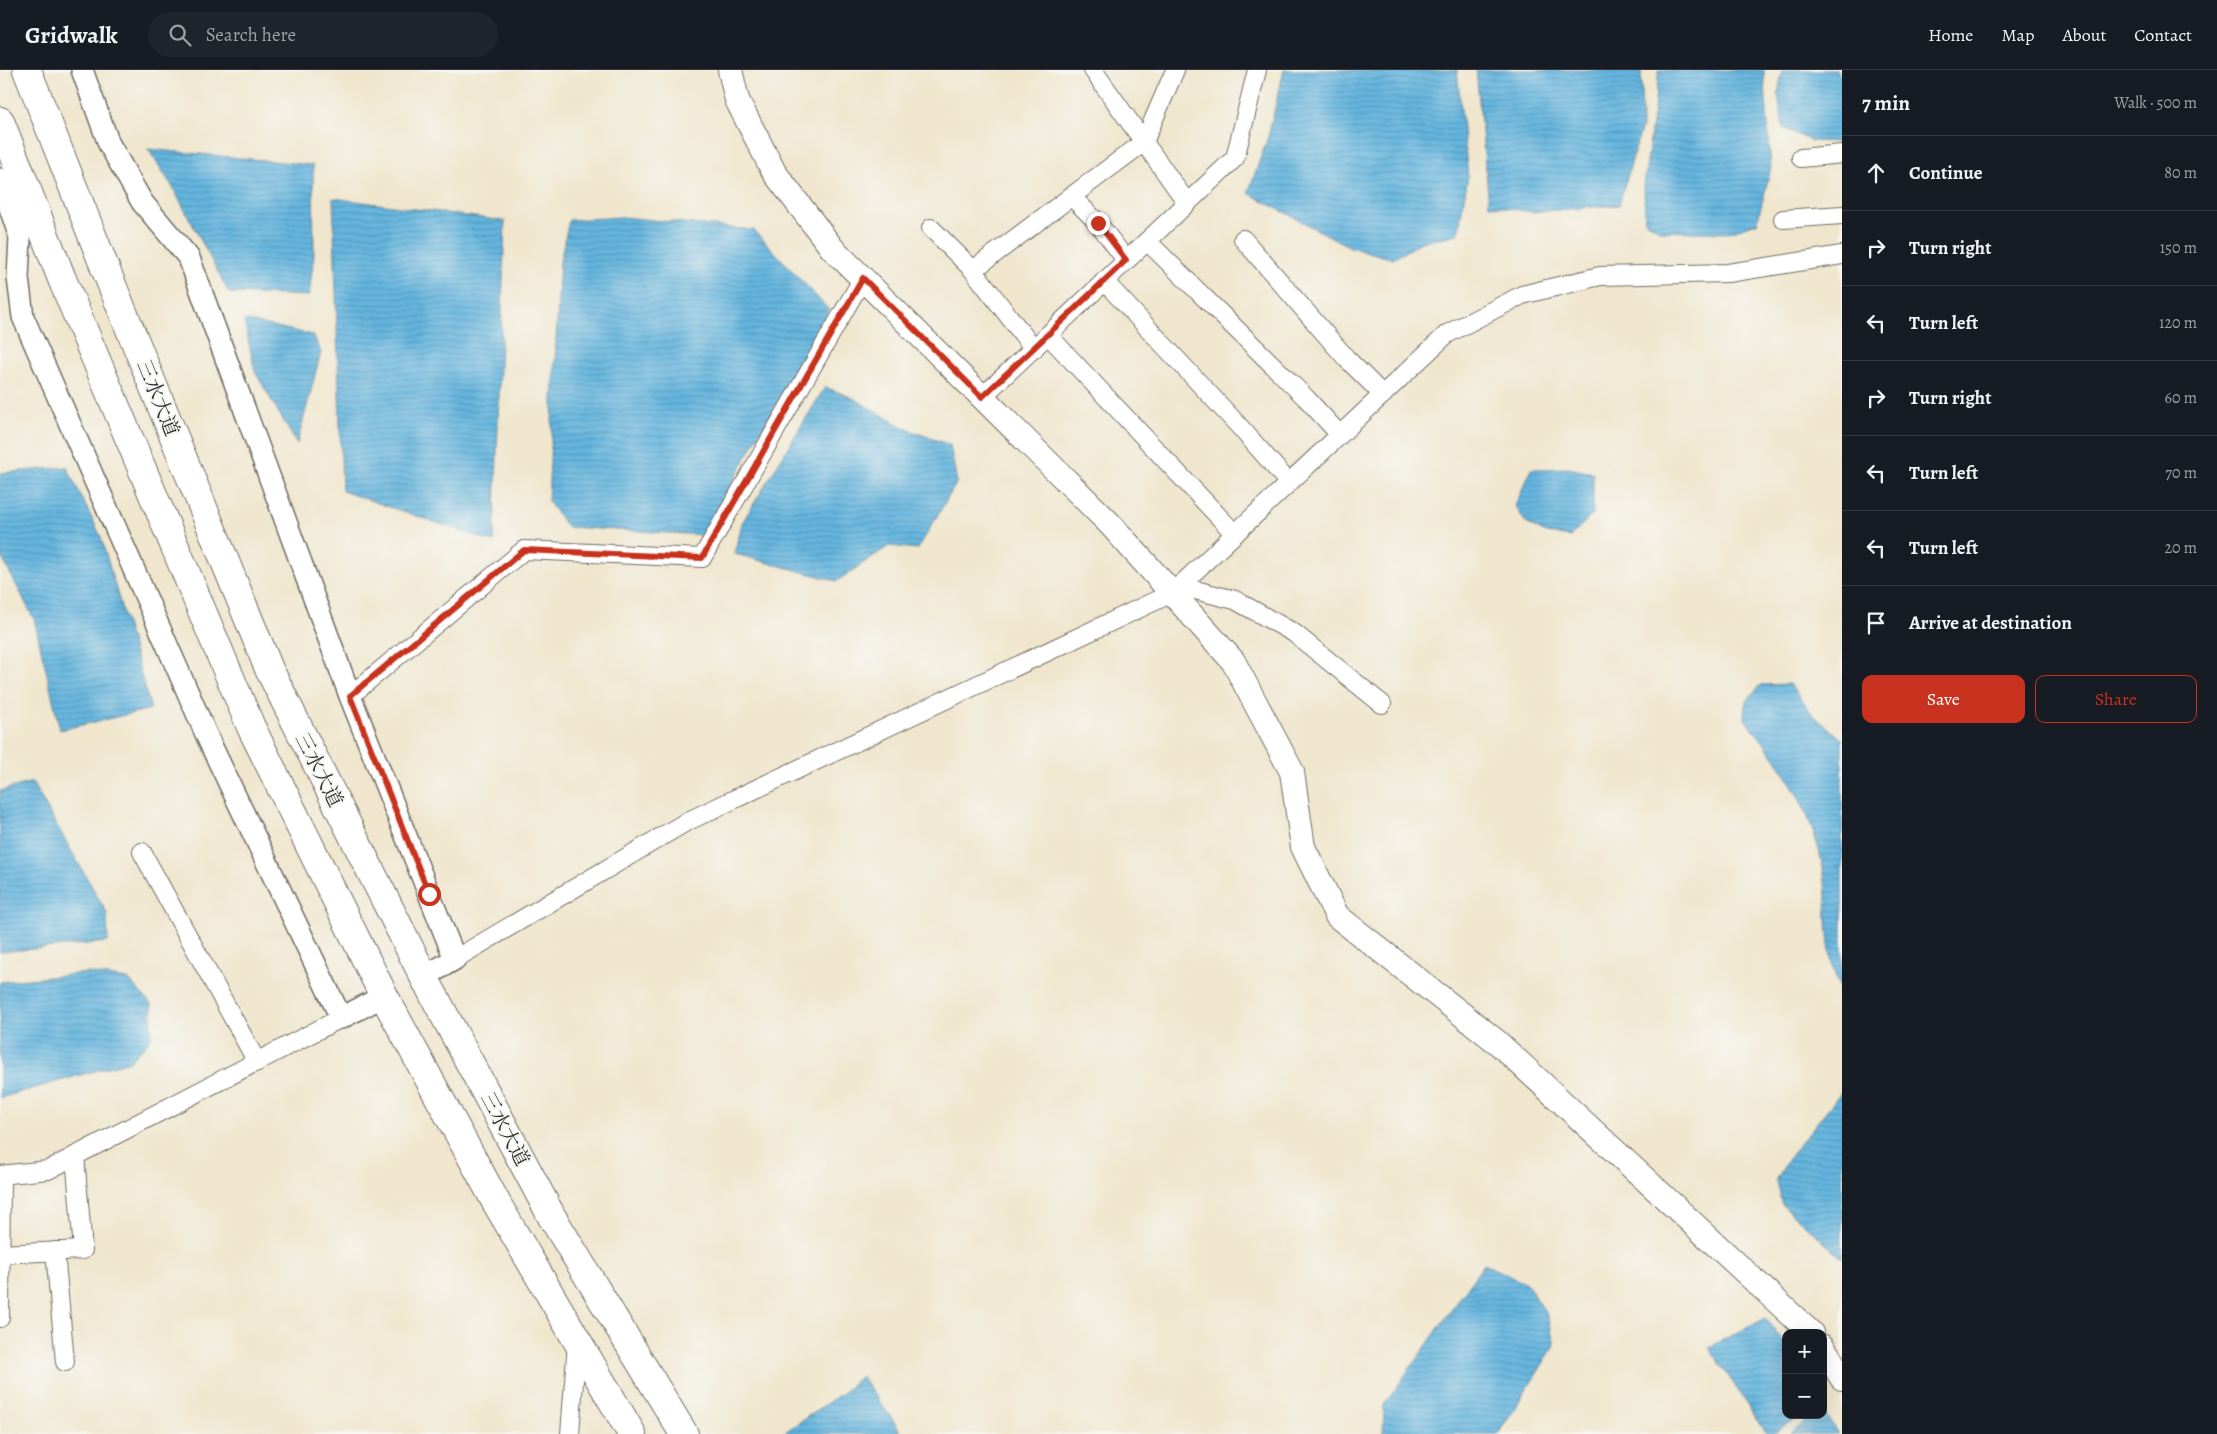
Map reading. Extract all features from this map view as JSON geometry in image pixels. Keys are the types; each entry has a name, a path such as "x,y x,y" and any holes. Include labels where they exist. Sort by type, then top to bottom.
{"highway":[{"name":"三水大道","path":"27,70 105,268 269,669 424,977 552,1217 684,1434"},
{"name":"三水大道","path":"0,121 62,279 251,727 384,996 497,1204 632,1434"}],"main road":[{"path":"730,70 737,100 774,172 832,248 1175,590 1233,661 1292,772 1303,847 1338,916 1497,1042 1807,1329"},
{"path":"1827,1354 1842,1378"}],"street":[{"path":"82,70 109,144 142,202 190,258 350,696 455,959"},
{"path":"1093,70 1187,204"},
{"path":"973,270 1144,142 1175,70"},
{"path":"982,397 1235,158 1257,70"},
{"path":"1800,158 1842,154"},
{"path":"0,179 20,238 18,278 23,317 210,743 341,1018"},
{"path":"1071,196 1098,223 1126,260"},
{"path":"1783,219 1842,215"},
{"path":"932,228 973,270 1034,349"},
{"path":"1243,239 1346,358 1383,395"},
{"path":"1148,241 1306,398 1340,435"},
{"path":"424,977 686,822 1175,590 1448,334 1522,295 1600,276 1728,273 1842,255"},
{"path":"350,696 524,550 702,558 863,278"},
{"path":"1104,281 1289,483"},
{"path":"1048,335 1235,534"},
{"path":"1175,590 1235,600 1294,633 1382,704"},
{"path":"142,852 257,1062"},
{"path":"0,1318 0,1175 48,1170 384,996"},
{"path":"1,1254 83,1250 75,1156"},
{"path":"55,1251 65,1362"},
{"path":"570,1434 576,1341"}],"water":[{"path":"1284,70 1457,70 1468,176 1458,234 1421,242 1393,259 1350,247 1248,193 1268,137"},
{"path":"1476,70 1641,70 1642,126 1619,205 1533,212 1489,205"},
{"path":"1659,70 1764,70 1771,168 1757,223 1726,233 1661,231 1645,221 1644,185"},
{"path":"1782,70 1836,70 1842,78 1842,142 1812,141 1783,128 1778,95"},
{"path":"148,149 313,165 314,255 309,296 229,293 172,186"},
{"path":"333,198 505,221 494,542 342,491"},
{"path":"622,217 754,230 829,310 703,535 567,527 548,501 560,261 569,220"},
{"path":"244,320 313,335 321,352 297,444 255,372"},
{"path":"825,387 853,398 904,428 950,445 957,482 918,549 889,546 837,581 735,554 742,523"},
{"path":"67,467 101,537 151,709 60,730 34,619 0,554 0,473"},
{"path":"1568,468 1593,473 1593,514 1570,537 1546,533 1526,523 1515,506 1531,469"},
{"path":"1789,684 1814,716 1842,739 1842,991 1830,952 1825,882 1815,837 1807,815 1786,774 1745,719 1746,701 1761,685"},
{"path":"32,782 107,913 108,942 0,952 0,791"},
{"path":"87,973 128,979 152,1005 151,1039 130,1061 0,1098 0,982"},
{"path":"1842,1091 1842,1258 1782,1205 1776,1181 1788,1159"},
{"path":"1484,1264 1527,1284 1546,1313 1555,1345 1498,1434 1383,1434 1384,1405"},
{"path":"1766,1318 1782,1340 1782,1419 1796,1419 1771,1434 1767,1434 1709,1347"},
{"path":"861,1376 901,1434 782,1434 845,1391"},
{"path":"1827,1416 1838,1434 1791,1434 1809,1419 1827,1419"}],"route":[{"path":"429,894 350,696 524,550 702,558 863,278 982,397 1126,260 1098,223"}]}
